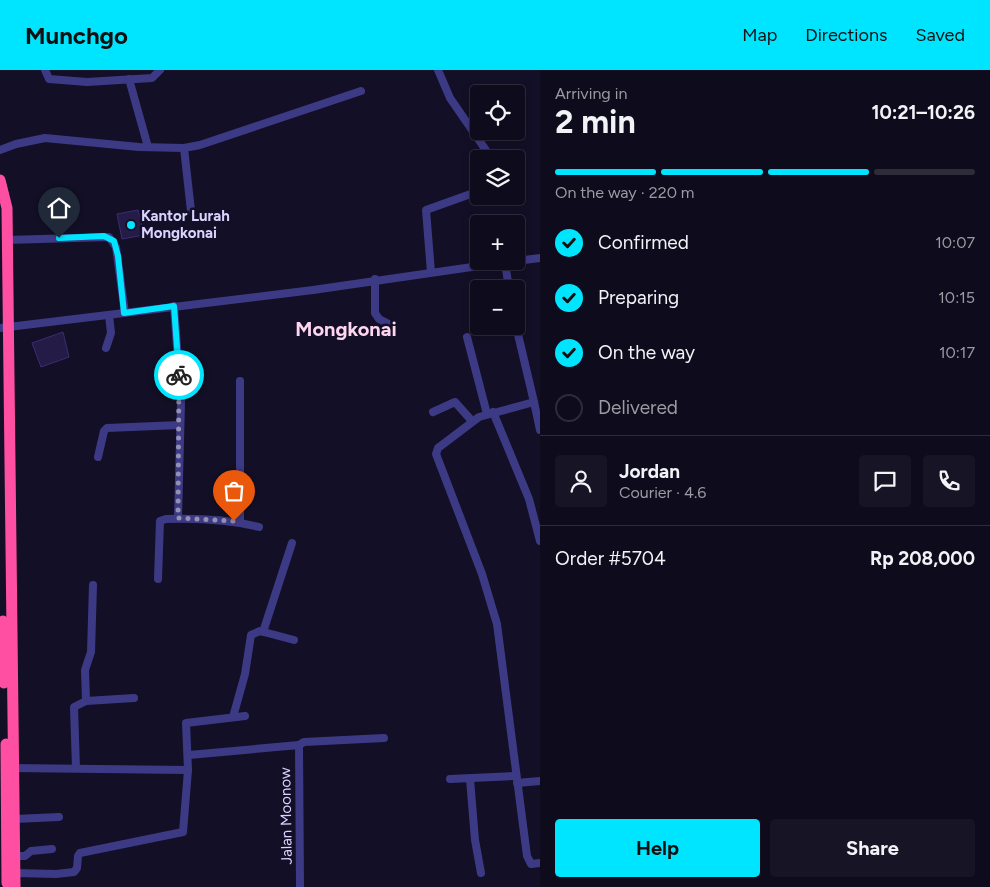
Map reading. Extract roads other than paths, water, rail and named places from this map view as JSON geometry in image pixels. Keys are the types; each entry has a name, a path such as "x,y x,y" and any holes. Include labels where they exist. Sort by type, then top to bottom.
{"highway":[{"path":"0,180 7,208 2,327 2,647 6,767"},
{"path":"2,327 7,822 3,847 7,887"},
{"path":"7,822 15,856 15,887"}],"street":[{"path":"46,70 49,79 88,82 152,78 160,70"},
{"path":"438,70 450,98 486,150"},
{"path":"129,79 148,147"},
{"path":"0,150 16,144 45,138 148,147 184,148 213,142 361,91"},
{"path":"184,148 191,210"},
{"path":"431,272 426,210 470,194"},
{"path":"7,240 109,237 116,247 124,313"},
{"path":"525,260 540,258"},
{"path":"2,327 313,290 470,267"},
{"path":"374,280 374,313 378,319 387,323"},
{"path":"174,306 180,378 178,518"},
{"path":"106,348 111,334 109,315"},
{"path":"518,335 536,404 540,430"},
{"path":"467,337 490,413 529,499 540,541"},
{"path":"240,381 240,522"},
{"path":"433,412 455,402 472,421"},
{"path":"536,404 490,413 472,421 468,427 438,448 436,454 491,599 502,653 527,856 531,864 540,863"},
{"path":"98,457 104,431 108,428 180,425"},
{"path":"158,580 160,521 178,518 240,522 259,527"},
{"path":"264,632 292,543"},
{"path":"86,701 85,670 92,652 93,585"},
{"path":"234,717 245,674 251,635 254,632 264,632 294,640"},
{"path":"76,768 72,711 78,704 86,701 134,698"},
{"path":"14,873 56,874 74,872 77,868 80,853 183,832 188,770 186,723 244,716"},
{"path":"188,755 299,745 310,742 384,738"},
{"name":"Jalan Moonow","path":"299,745 300,887"},
{"path":"6,767 188,770"},
{"path":"450,779 540,781"},
{"path":"470,779 481,873"},
{"path":"7,822 58,817"},
{"path":"15,856 25,856 31,851 52,849"}],"place":[{"name":"Kantor Lurah Mongkonai","path":"131,225"}],"district":[{"name":"Mongkonai","path":"346,329"}]}
